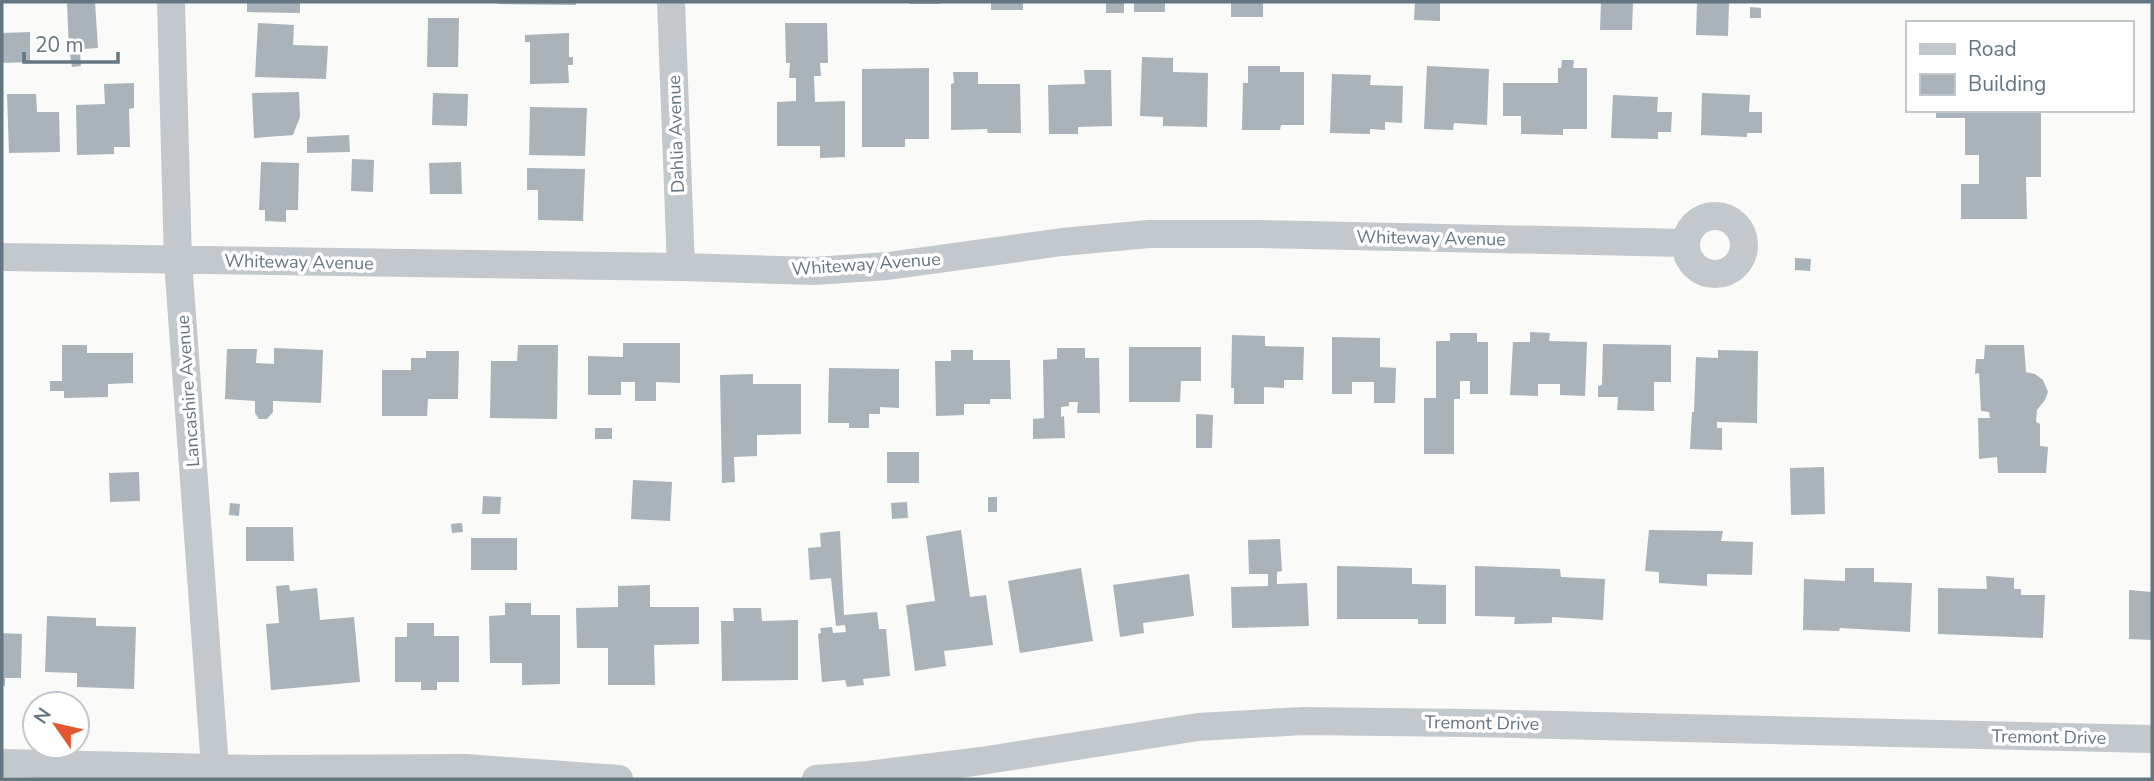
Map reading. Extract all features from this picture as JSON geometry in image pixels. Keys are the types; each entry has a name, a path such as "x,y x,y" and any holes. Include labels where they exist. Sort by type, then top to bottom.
{"street":[{"name":"Lancashire Avenue","path":"171,2 178,261 214,774"},
{"name":"Dahlia Avenue","path":"671,2 681,267"},
{"name":"Whiteway Avenue","path":"2,257 814,271 956,258 1062,242 1149,234 1686,243"},
{"name":"Tremont Drive","path":"816,779 981,761 1198,727 1303,721 2152,739"},
{"path":"2,763 214,774 466,768 619,779"}],"building":[{"path":"95,2 98,48 69,50 67,3"},
{"path":"247,2 300,2 300,13 247,12"},
{"path":"576,2 576,5 498,4"},
{"path":"940,2 940,4 909,4"},
{"path":"991,2 1023,2 1023,10 991,10"},
{"path":"1106,2 1124,2 1124,13 1106,13"},
{"path":"1134,2 1165,2 1165,12 1134,12"},
{"path":"1231,2 1263,2 1263,17 1231,17"},
{"path":"1415,2 1440,2 1440,21 1414,20"},
{"path":"1601,2 1633,2 1632,30 1600,30"},
{"path":"1697,2 1729,3 1728,36 1696,35"},
{"path":"1750,7 1761,8 1761,18 1750,18"},
{"path":"428,18 459,18 458,67 427,67"},
{"path":"258,23 294,25 293,45 328,46 326,79 255,77"},
{"path":"785,23 827,23 828,63 820,63 821,76 814,76 815,102 845,101 845,157 820,158 820,146 777,146 777,102 796,101 796,78 789,78 790,63 786,63"},
{"path":"30,32 30,62 2,63 2,33"},
{"path":"569,33 569,57 573,57 573,65 568,65 569,83 530,84 530,42 525,42 525,35"},
{"path":"80,53 81,66 72,67 70,54"},
{"path":"1142,57 1173,58 1173,72 1208,73 1207,127 1163,126 1163,117 1140,116"},
{"path":"1562,60 1574,60 1573,68 1587,68 1587,129 1563,129 1563,135 1521,134 1521,116 1503,116 1503,83 1558,83 1558,68 1561,68"},
{"path":"1248,66 1280,66 1280,72 1304,72 1304,125 1281,125 1280,130 1242,130 1243,83 1248,83"},
{"path":"1427,66 1489,69 1487,125 1454,123 1453,130 1424,129"},
{"path":"929,68 929,139 905,139 905,147 862,147 862,69"},
{"path":"1084,70 1111,70 1112,126 1078,127 1078,134 1049,134 1048,85 1085,84"},
{"path":"953,72 978,72 978,84 1020,84 1021,133 988,133 987,129 951,130"},
{"path":"1332,74 1371,75 1370,85 1403,86 1402,123 1385,122 1385,130 1370,129 1370,134 1330,133"},
{"path":"134,83 134,108 129,109 130,147 114,147 114,154 77,155 76,105 105,104 104,84"},
{"path":"299,92 300,117 293,135 254,138 252,93"},
{"path":"433,93 468,94 467,126 432,125"},
{"path":"1702,93 1750,95 1749,112 1762,112 1762,133 1747,133 1747,137 1701,135"},
{"path":"7,94 36,94 37,112 59,112 60,152 9,153"},
{"path":"1613,95 1658,97 1657,112 1672,112 1671,132 1658,132 1658,139 1611,138"},
{"path":"530,107 587,108 585,156 529,155"},
{"path":"1936,112 2041,112 2041,177 2026,177 2027,219 1961,219 1961,184 1979,184 1979,155 1965,155 1965,118 1936,118"},
{"path":"349,135 350,152 307,153 307,137"},
{"path":"352,159 374,160 373,192 351,191"},
{"path":"261,162 299,163 298,210 286,210 286,222 265,221 265,210 259,210"},
{"path":"461,162 462,194 430,194 429,163"},
{"path":"527,168 585,169 583,221 538,220 538,190 527,190"},
{"path":"1795,258 1811,259 1810,271 1795,270"},
{"path":"1530,332 1550,333 1549,341 1587,342 1585,396 1560,395 1560,384 1538,384 1538,396 1510,395 1513,342 1530,342"},
{"path":"1450,333 1477,333 1477,342 1488,342 1488,394 1470,394 1470,381 1460,381 1460,399 1454,399 1454,454 1424,454 1424,398 1436,398 1436,341 1450,341"},
{"path":"1232,335 1265,336 1265,346 1304,347 1303,380 1284,380 1284,388 1264,387 1264,404 1234,404 1234,388 1231,388"},
{"path":"1332,337 1380,338 1380,367 1396,368 1395,403 1374,403 1374,382 1352,382 1352,394 1332,394"},
{"path":"623,343 680,343 680,383 656,382 656,401 635,401 635,382 621,382 621,395 588,395 588,356 623,357"},
{"path":"1603,344 1671,345 1671,382 1654,382 1654,411 1617,410 1618,397 1598,397 1598,386 1602,385"},
{"path":"62,345 87,345 87,353 133,353 133,383 108,384 108,397 64,398 64,391 50,391 50,381 62,381"},
{"path":"518,345 558,345 557,419 490,418 491,361 517,361"},
{"path":"1985,345 2024,345 2026,372 2043,380 2048,392 2037,410 2036,422 2040,424 2040,446 2048,447 2046,473 1998,473 1997,457 1979,459 1978,418 1990,418 1989,412 1981,411 1979,373 1975,374 1976,359 1984,359"},
{"path":"1129,347 1201,347 1201,381 1181,381 1180,402 1129,402"},
{"path":"274,348 323,350 321,403 273,401 273,412 267,419 259,419 255,413 255,401 225,399 227,349 257,349 256,363 274,364"},
{"path":"1057,348 1085,348 1085,358 1099,358 1100,413 1077,413 1078,402 1069,402 1069,406 1061,407 1065,438 1033,439 1033,419 1044,418 1043,360 1057,359"},
{"path":"951,350 973,350 973,360 1010,360 1011,399 990,399 990,404 964,404 964,415 936,416 935,361 951,361"},
{"path":"1718,350 1758,351 1757,423 1717,422 1717,428 1722,428 1722,450 1690,449 1696,357 1718,358"},
{"path":"426,351 459,351 458,399 428,399 427,416 382,416 382,370 411,370 411,358 426,358"},
{"path":"829,368 899,369 899,408 880,407 880,414 869,414 869,428 849,428 849,423 828,423"},
{"path":"753,374 753,384 801,384 801,434 757,435 757,456 734,457 735,482 722,483 720,375"},
{"path":"1196,414 1213,415 1212,448 1196,448"},
{"path":"595,428 612,428 612,439 595,439"},
{"path":"887,452 919,452 919,483 887,483"},
{"path":"1824,467 1825,514 1791,515 1790,468"},
{"path":"139,472 140,501 110,502 109,473"},
{"path":"633,480 672,482 670,521 631,519"},
{"path":"483,496 501,497 500,514 482,514"},
{"path":"988,497 997,497 997,512 988,512"},
{"path":"907,502 908,518 892,519 891,503"},
{"path":"230,503 240,504 239,516 229,515"},
{"path":"462,523 463,532 452,533 451,524"},
{"path":"246,527 293,527 294,561 246,561"},
{"path":"961,530 970,597 986,595 993,645 944,651 946,666 915,671 906,605 935,601 926,536"},
{"path":"1649,530 1723,531 1721,541 1753,542 1752,575 1707,574 1707,586 1659,583 1659,572 1645,571"},
{"path":"840,531 844,615 877,612 879,629 886,629 890,676 863,679 864,685 847,687 845,680 822,682 818,634 821,633 820,628 832,627 833,633 846,632 845,625 836,626 831,578 810,580 808,548 821,547 820,533"},
{"path":"471,538 517,538 517,570 471,570"},
{"path":"1280,539 1282,571 1277,572 1277,584 1307,583 1309,626 1232,628 1231,587 1268,586 1268,574 1249,574 1248,540"},
{"path":"1337,566 1412,568 1412,584 1446,585 1446,624 1418,624 1418,619 1337,619"},
{"path":"1475,566 1560,569 1561,577 1605,579 1603,620 1552,617 1552,623 1514,624 1515,617 1475,616"},
{"path":"1081,568 1093,641 1020,653 1008,581"},
{"path":"1845,568 1874,568 1874,582 1912,583 1910,632 1840,628 1839,631 1803,630 1804,579 1845,581"},
{"path":"1189,574 1194,616 1143,623 1144,633 1120,637 1113,585"},
{"path":"1986,576 2014,578 2014,589 2021,589 2021,595 2045,595 2043,638 1938,634 1938,588 1987,589"},
{"path":"289,585 290,591 317,588 320,620 354,617 360,682 271,690 266,624 279,623 276,586"},
{"path":"650,585 650,607 699,607 699,644 654,645 655,685 608,685 608,648 577,648 576,608 618,607 618,586"},
{"path":"2129,590 2152,592 2152,640 2129,639"},
{"path":"505,603 531,603 531,615 560,615 560,684 522,685 522,663 490,663 489,616 505,615"},
{"path":"733,608 761,608 762,621 798,620 798,680 722,681 721,621 734,621"},
{"path":"47,616 96,618 96,626 136,627 134,689 77,687 77,673 45,672"},
{"path":"407,623 434,623 434,636 459,636 459,682 437,682 437,690 421,690 421,682 395,682 395,637 407,637"},
{"path":"2,633 22,634 21,678 5,678 5,686 2,686"}]}
